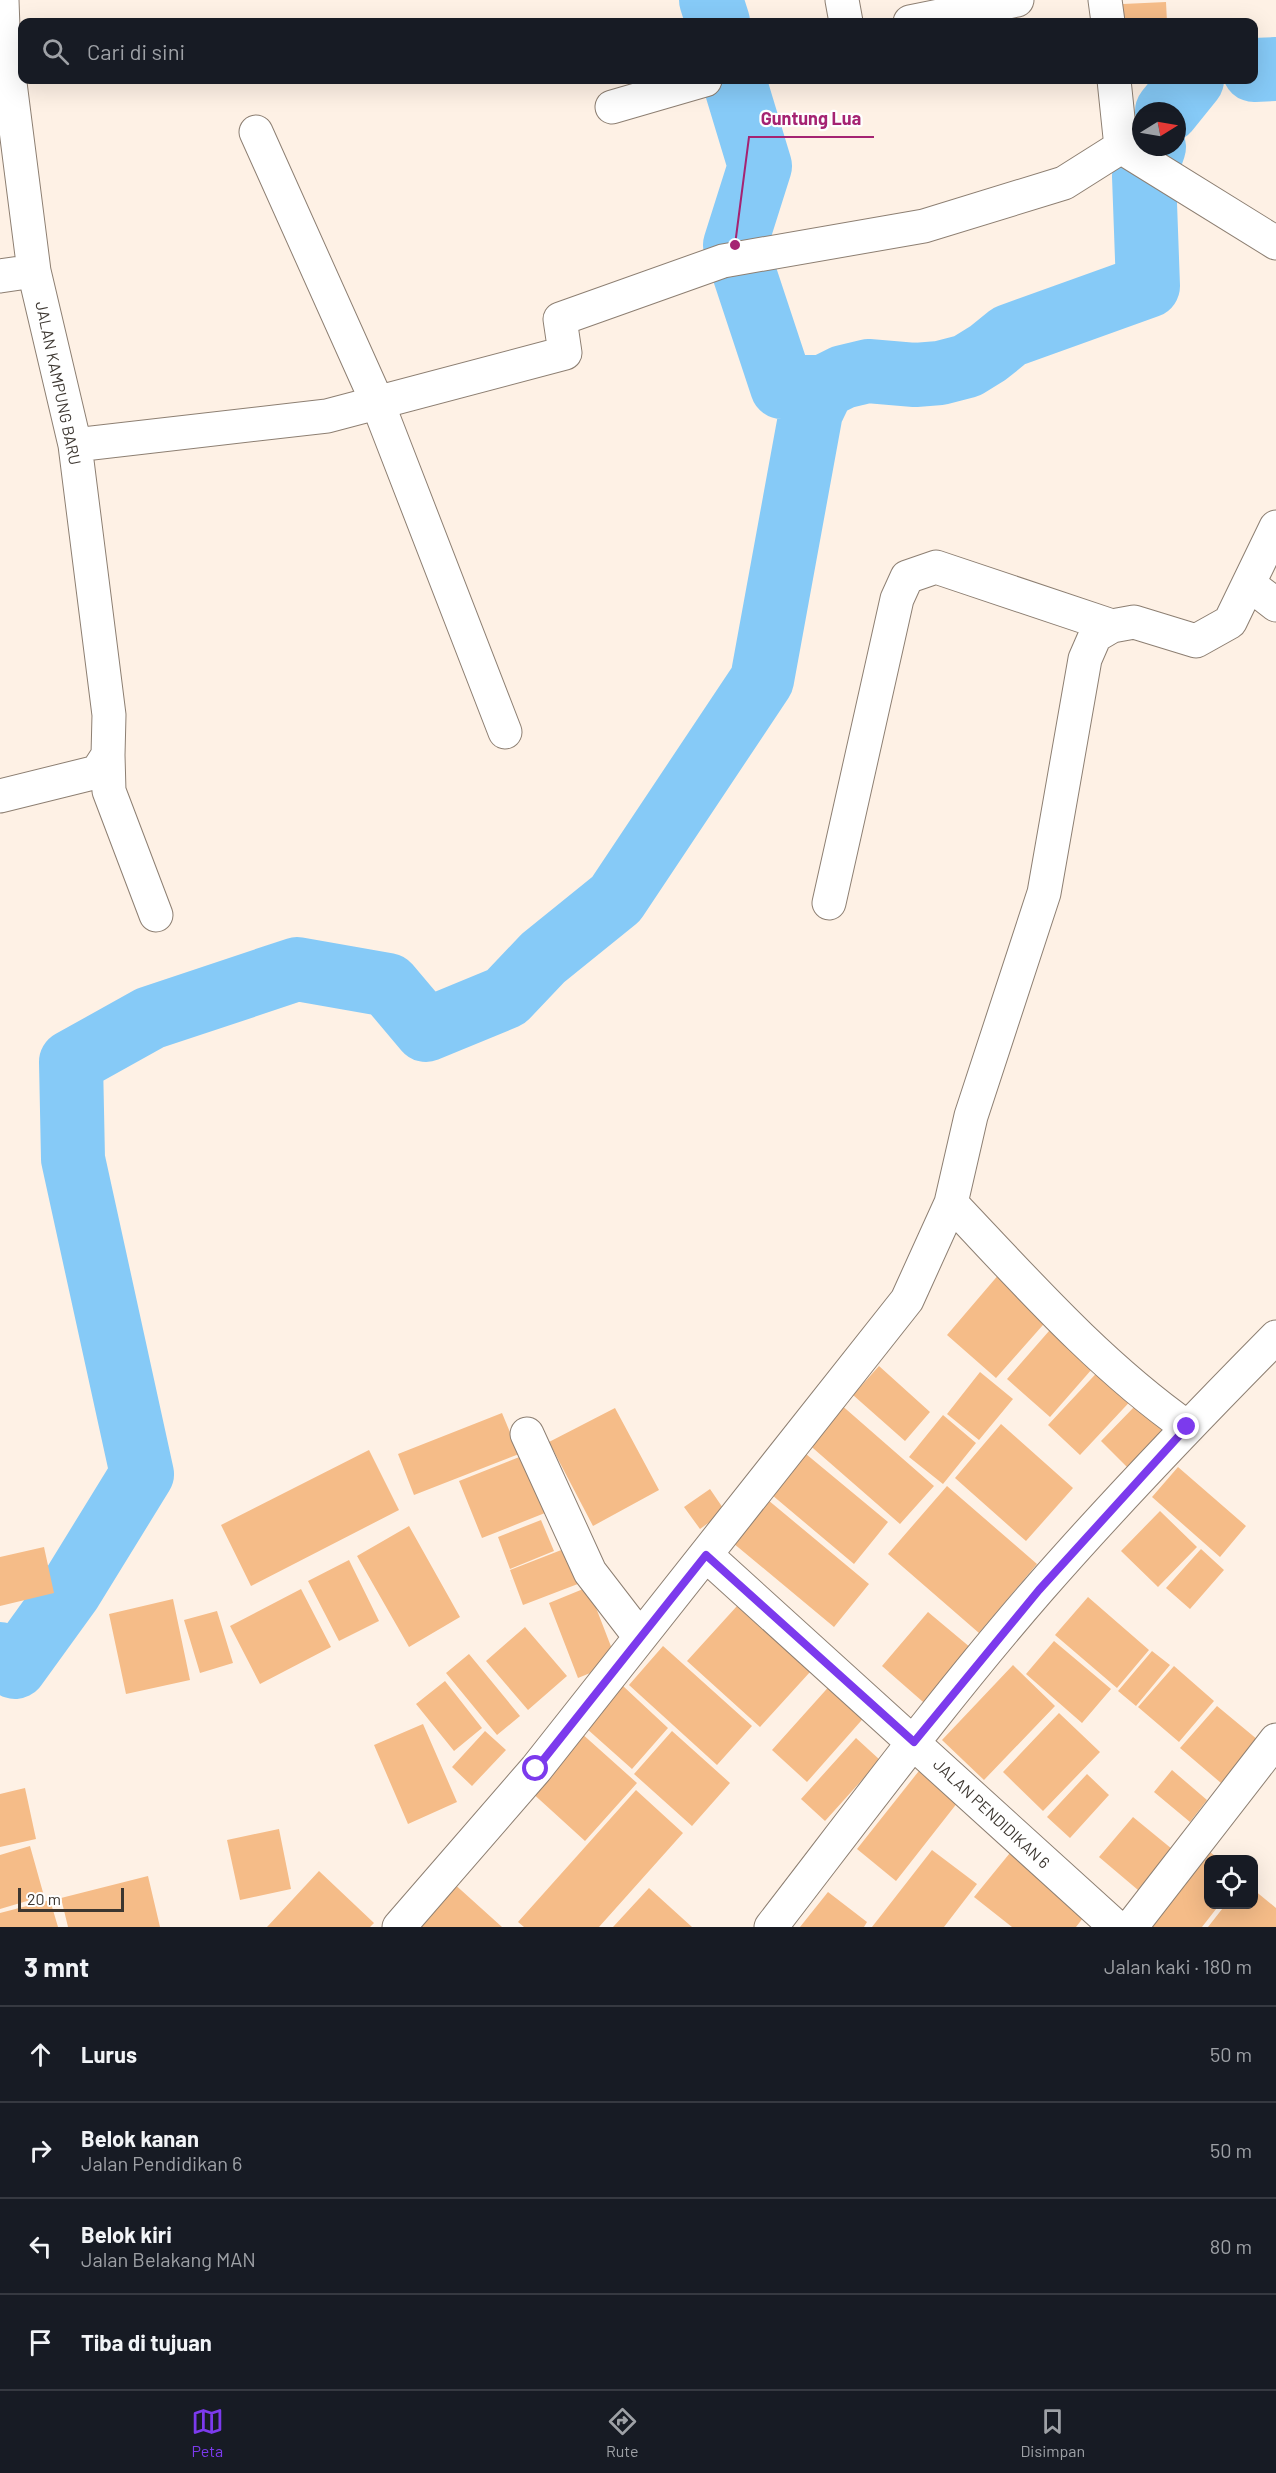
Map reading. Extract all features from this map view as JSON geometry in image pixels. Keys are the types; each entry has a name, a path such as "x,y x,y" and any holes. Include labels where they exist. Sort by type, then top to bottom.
{"street":[{"path":"842,0 845,18"},
{"path":"929,18 1017,0"},
{"path":"1106,0 1108,18"},
{"name":"JALAN KAMPUNG BARU","path":"2,19 34,271 75,445 109,715 109,791 156,915"},
{"path":"612,107 691,84"},
{"path":"1114,84 1121,147"},
{"path":"256,132 378,404 505,732"},
{"path":"1121,147 1276,243"},
{"path":"75,445 327,416 565,353 560,319 737,258 924,226 1064,183 1121,147"},
{"path":"0,276 34,271"},
{"path":"399,1927 536,1769 907,1300 951,1203 971,1116 1044,893 1085,659 1095,636 1112,626 1134,622 1196,641 1230,622 1276,527"},
{"path":"829,903 897,599 907,577 936,567 1112,626"},
{"path":"1249,584 1276,605"},
{"path":"0,796 97,772 108,755"},
{"path":"951,1203 1055,1312 1151,1401 1187,1427"},
{"path":"771,1927 914,1742 1039,1590 1187,1427 1276,1337"},
{"path":"528,1434 590,1572 640,1637"},
{"name":"JALAN PENDIDIKAN 6","path":"706,1555 1116,1927"},
{"path":"1131,1927 1276,1740"}],"building":[{"path":"1166,2 1167,18 1124,18 1123,4"},
{"path":"1000,1273 1050,1317 996,1378 947,1335"},
{"path":"1056,1323 1099,1361 1050,1417 1007,1379"},
{"path":"1105,1364 1137,1394 1080,1455 1048,1425"},
{"path":"879,1366 930,1412 905,1441 853,1395"},
{"path":"980,1372 1013,1399 979,1440 947,1414"},
{"path":"839,1403 934,1486 900,1524 806,1442"},
{"path":"1136,1405 1163,1431 1128,1468 1101,1441"},
{"path":"615,1408 659,1490 593,1526 549,1442"},
{"path":"502,1413 519,1454 414,1495 398,1454"},
{"path":"943,1415 976,1443 943,1484 909,1457"},
{"path":"1001,1424 1073,1488 1026,1541 955,1478"},
{"path":"369,1450 399,1510 251,1586 221,1525"},
{"path":"527,1454 550,1511 482,1538 459,1481"},
{"path":"806,1454 888,1522 854,1564 772,1495"},
{"path":"1178,1467 1246,1526 1220,1557 1152,1497"},
{"path":"947,1486 1037,1564 979,1633 888,1554"},
{"path":"710,1489 725,1511 700,1529 684,1507"},
{"path":"768,1500 869,1584 834,1627 733,1543"},
{"path":"1160,1511 1197,1547 1158,1587 1121,1551"},
{"path":"541,1520 554,1551 510,1569 498,1537"},
{"path":"409,1526 460,1617 409,1647 357,1556"},
{"path":"44,1547 54,1593 0,1606 0,1557"},
{"path":"569,1547 583,1582 523,1605 510,1570"},
{"path":"1201,1549 1224,1570 1190,1609 1166,1588"},
{"path":"349,1560 379,1621 339,1641 308,1581"},
{"path":"588,1587 617,1662 578,1678 549,1603"},
{"path":"301,1589 331,1647 260,1684 230,1626"},
{"path":"1088,1597 1149,1650 1117,1688 1055,1635"},
{"path":"173,1599 190,1680 126,1694 109,1614"},
{"path":"737,1606 810,1672 760,1727 687,1661"},
{"path":"217,1611 233,1663 200,1673 184,1620"},
{"path":"928,1612 977,1653 930,1708 882,1666"},
{"path":"525,1627 567,1676 528,1710 486,1661"},
{"path":"1054,1641 1111,1689 1082,1723 1026,1674"},
{"path":"663,1646 752,1726 717,1765 629,1685"},
{"path":"1152,1651 1170,1665 1136,1706 1118,1691"},
{"path":"469,1654 520,1716 497,1735 446,1673"},
{"path":"1013,1665 1055,1706 984,1780 942,1740"},
{"path":"1174,1666 1214,1701 1179,1742 1138,1707"},
{"path":"445,1681 482,1728 454,1751 416,1704"},
{"path":"833,1682 868,1713 807,1782 772,1750"},
{"path":"623,1686 668,1728 632,1769 586,1728"},
{"path":"1217,1706 1258,1740 1221,1783 1180,1748"},
{"path":"1059,1713 1100,1752 1043,1811 1003,1772"},
{"path":"423,1724 457,1802 408,1824 374,1745"},
{"path":"485,1731 506,1750 472,1786 452,1767"},
{"path":"672,1731 730,1783 692,1826 634,1774"},
{"path":"580,1732 637,1783 585,1841 529,1790"},
{"path":"856,1738 880,1760 825,1821 801,1799"},
{"path":"926,1762 965,1793 896,1881 857,1849"},
{"path":"1172,1770 1207,1800 1190,1822 1154,1792"},
{"path":"1087,1774 1109,1795 1070,1838 1047,1817"},
{"path":"25,1788 36,1839 0,1847 0,1794"},
{"path":"636,1790 683,1833 599,1927 524,1927 518,1922"},
{"path":"1133,1817 1172,1849 1138,1890 1099,1857"},
{"path":"279,1829 291,1889 240,1900 227,1840"},
{"path":"30,1846 44,1896 0,1909 0,1855"},
{"path":"1014,1848 1090,1909 1076,1927 1012,1927 974,1897"},
{"path":"1205,1848 1214,1855 1204,1855 1204,1909 1216,1909 1202,1927 1148,1927"},
{"path":"932,1850 977,1884 944,1927 872,1927"},
{"path":"319,1871 374,1923 370,1927 267,1927"},
{"path":"148,1876 160,1927 68,1927 61,1898"},
{"path":"451,1881 502,1927 410,1927"},
{"path":"649,1888 692,1927 613,1927"},
{"path":"828,1892 867,1922 864,1927 800,1927"},
{"path":"1258,1893 1276,1908 1276,1927 1208,1927 1222,1909 1258,1909"},
{"path":"50,1900 58,1927 0,1927 0,1913"}],"waterway":[{"path":"711,0 717,18"},
{"path":"1258,70 1276,69"},
{"path":"735,84 760,166 735,245 782,387 823,387"},
{"path":"1174,102 1189,84"},
{"path":"0,1654 15,1667 70,1591 142,1474 73,1159 71,1062 150,1018 297,969 388,985 426,1030 506,997 543,958 616,899 762,680 811,412 823,387 843,377 868,371 915,375 940,373 967,366 1009,336 1148,286 1144,176 1151,156"}],"place":[{"name":"Guntung Lua","path":"735,245"}],"route":[{"path":"536,1769 706,1555 914,1742 1039,1590 1187,1427"}]}
